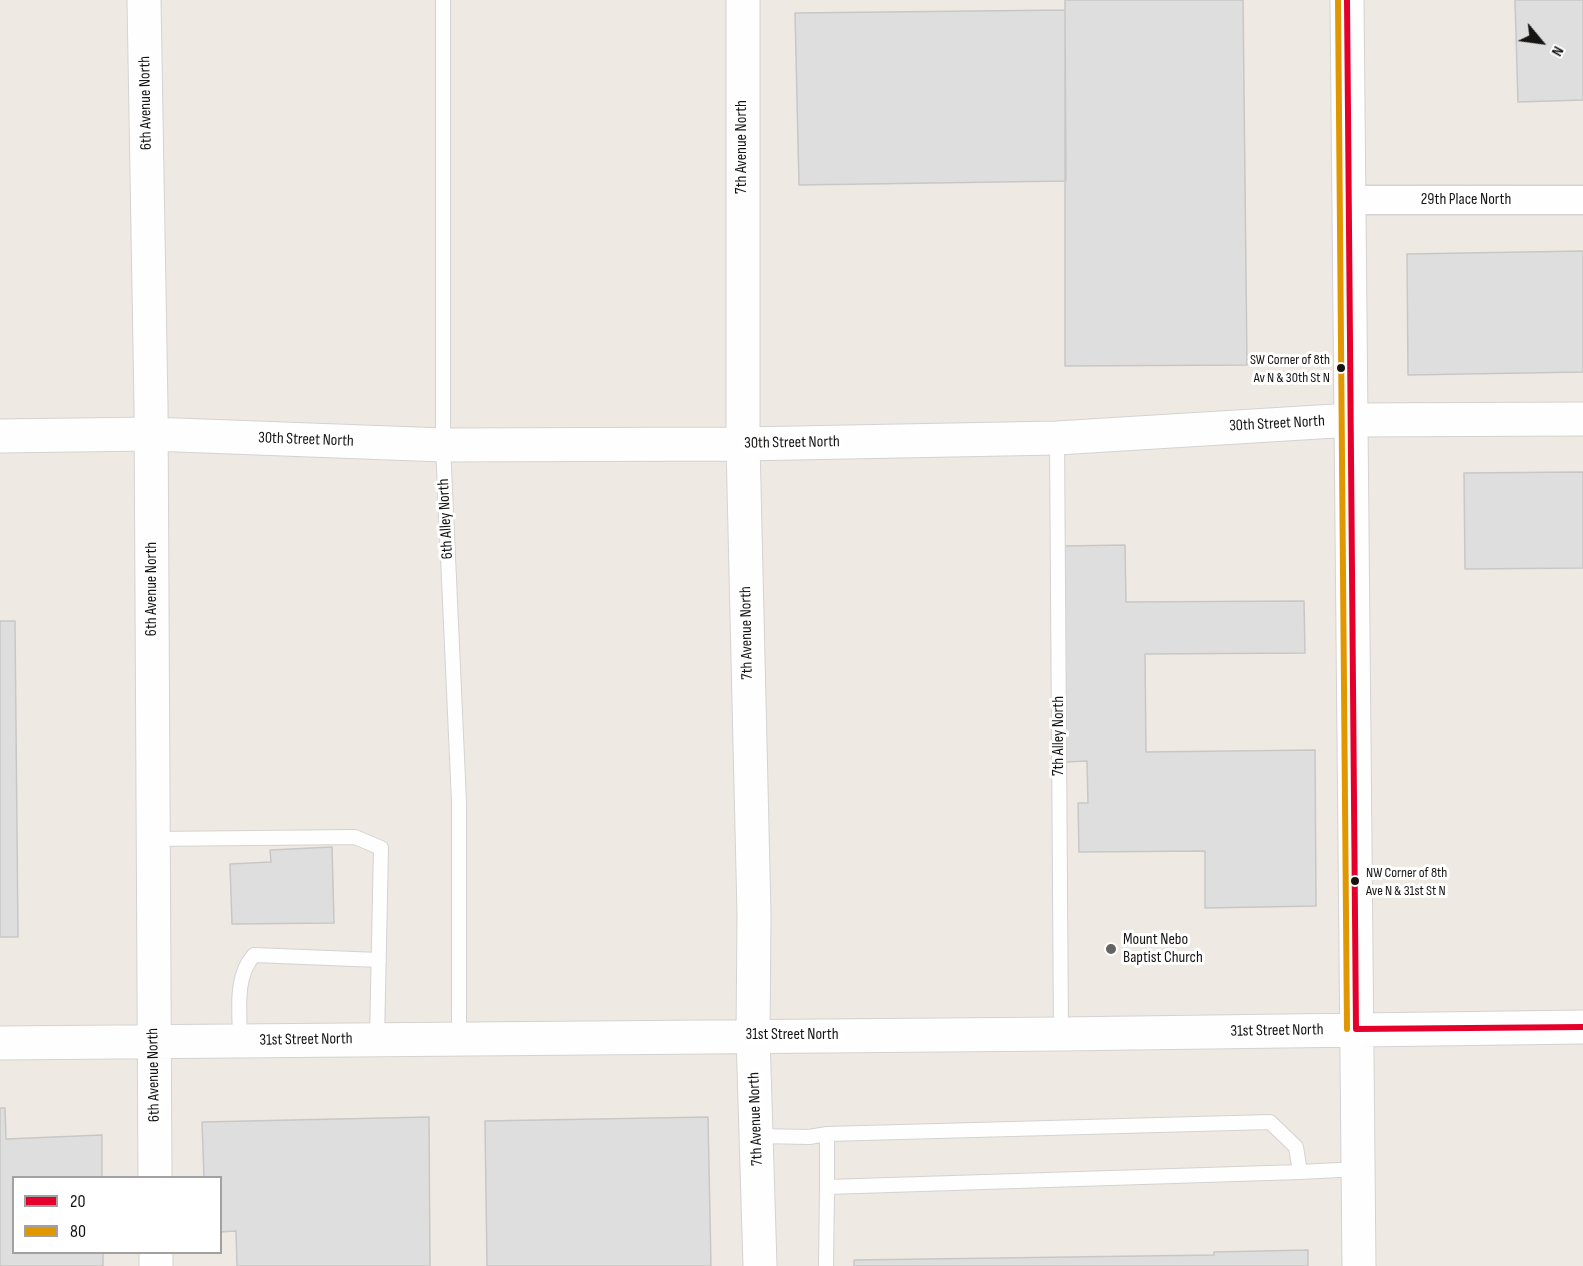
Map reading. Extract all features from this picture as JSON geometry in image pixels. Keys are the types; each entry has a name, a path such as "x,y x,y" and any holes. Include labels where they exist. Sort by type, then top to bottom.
{"street":[{"name":"6th Avenue North","path":"144,0 151,434 155,1176"},
{"name":"7th Avenue North","path":"743,0 743,444 754,914 753,1035 758,1136 760,1266"},
{"path":"1347,0 1359,1266"},
{"name":"29th Place North","path":"1349,200 1583,200"},
{"name":"30th Street North","path":"0,436 151,434 443,445 743,444 1057,438 1351,420 1583,419"},
{"name":"31st Street North","path":"0,1043 1583,1027"}],"lane":[{"name":"6th Alley North","path":"443,0 443,445 459,802 459,1038"},
{"name":"7th Alley North","path":"1057,438 1061,1034"},
{"path":"153,839 355,837 381,848 377,1039"},
{"path":"240,1041 241,982 246,963 254,955 379,960"},
{"path":"758,1136 809,1137 827,1134 1270,1122 1296,1147 1300,1172"},
{"path":"826,1266 827,1134"},
{"path":"827,1187 1358,1169"}],"shaded area":[{"path":"0,0 1583,0 1583,1266 0,1266"}],"building":[{"path":"1065,0 1243,0 1247,365 1065,366"},
{"path":"1515,0 1583,0 1583,100 1518,102"},
{"path":"1065,10 1066,181 799,185 795,13"},
{"path":"1583,251 1583,372 1408,375 1407,254"},
{"path":"1583,472 1583,568 1465,569 1464,473"},
{"path":"1125,545 1126,602 1304,601 1305,653 1145,654 1146,752 1315,750 1316,906 1205,908 1205,851 1079,852 1078,803 1088,803 1087,761 1065,762 1064,546"},
{"path":"0,621 15,621 18,937 0,937"},
{"path":"332,847 334,923 232,924 230,864 271,862 270,850"},
{"path":"0,1108 5,1108 6,1139 102,1135 102,1176 12,1176 12,1254 103,1254 103,1266 0,1266"},
{"path":"429,1117 430,1266 237,1266 236,1231 222,1232 222,1176 204,1176 202,1122"},
{"path":"708,1117 711,1266 487,1266 485,1121"},
{"path":"1308,1250 1308,1266 854,1266 854,1260 1214,1255 1214,1252"}],"transit line":[{"name":"80","path":"1338,0 1347,1029"},
{"name":"20","path":"1347,0 1356,1029 1583,1027"}],"place":[{"name":"SW Corner of 8th Av N & 30th St N","path":"1341,368"},
{"name":"NW Corner of 8th Ave N & 31st St N","path":"1355,881"},
{"name":"Mount Nebo Baptist Church","path":"1111,949"}]}
